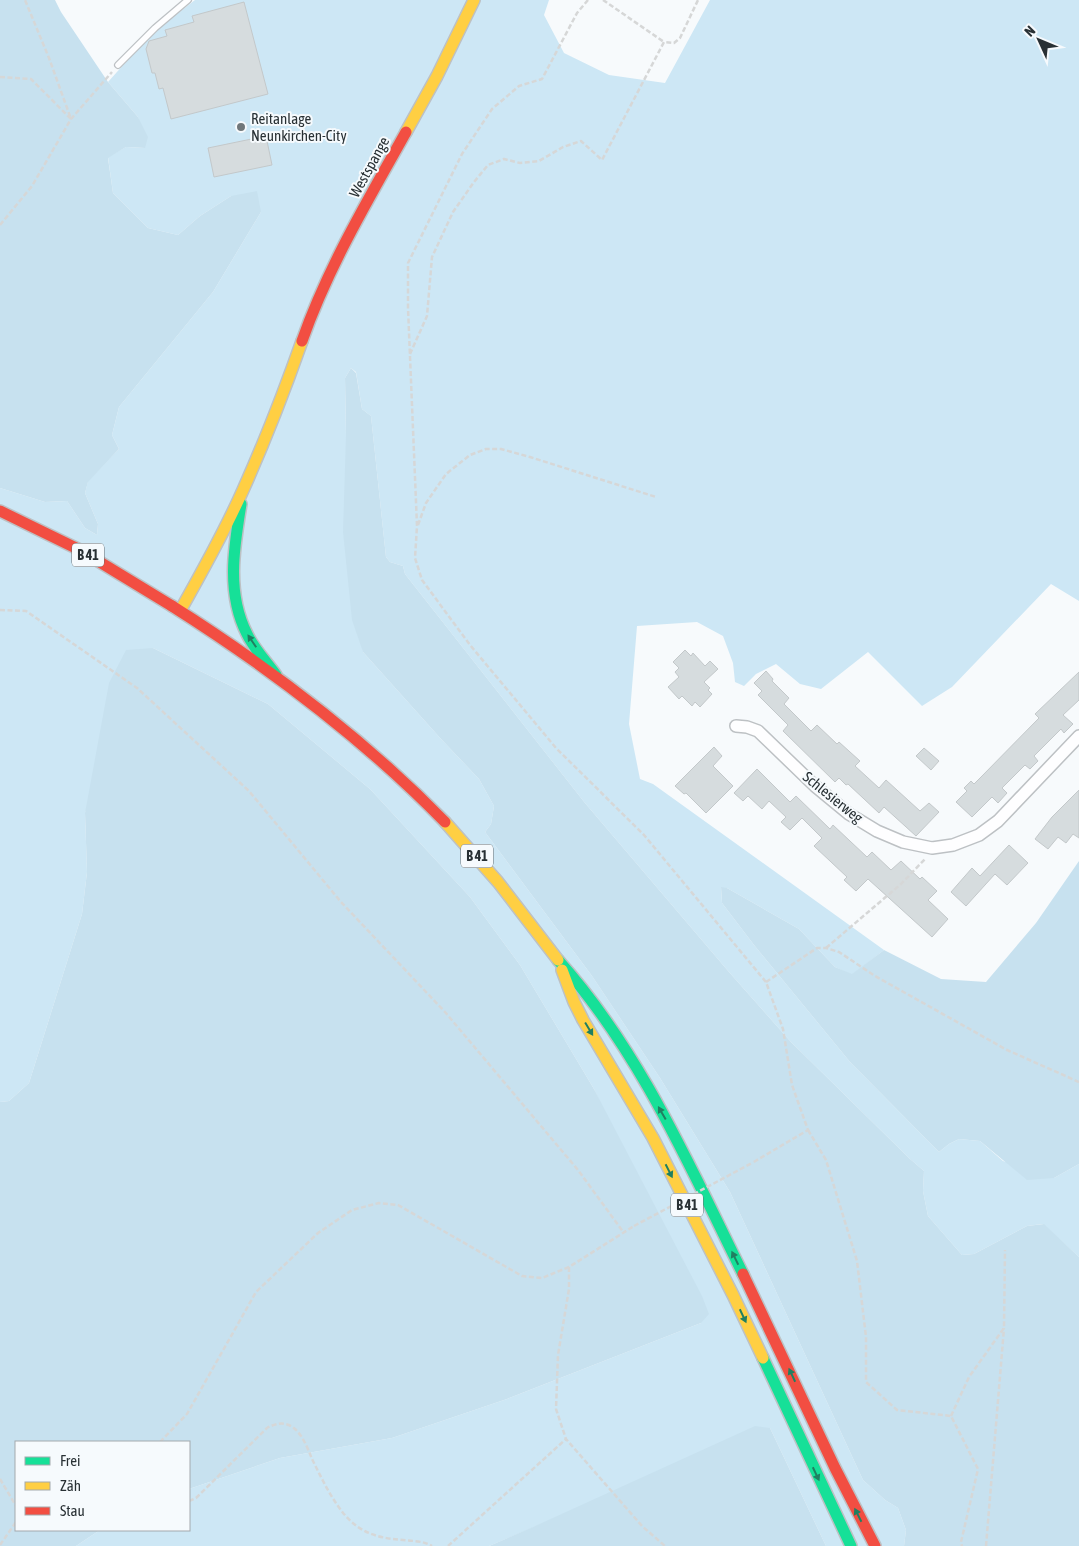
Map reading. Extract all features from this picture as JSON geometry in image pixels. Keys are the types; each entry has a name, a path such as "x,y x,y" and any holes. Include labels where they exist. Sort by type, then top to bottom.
{"main road":[{"name":"Westspange","path":"243,491 269,431 311,315 337,258 437,76 474,0"},
{"path":"176,608 243,491"},
{"path":"243,491 232,560 233,592 236,607 248,635 281,681"},
{"name":"B 41","path":"0,511 73,546 176,608 281,681 368,749 426,803 494,876 526,914 558,960 577,979 611,1024 671,1128 874,1546"},
{"name":"B 41","path":"558,960 583,1020 653,1138 733,1295 851,1546"}],"street":[{"name":"Schlesierweg","path":"736,726 758,731 815,786 849,814 877,831 903,842 932,848 953,845 979,835 998,821 1079,736"}],"lane":[{"path":"118,65 155,28 188,0"}],"path":[{"path":"25,0 49,58 70,119"},
{"path":"588,0 577,13 542,79 519,86 492,109 462,154 408,263 408,308 417,526 415,558 422,580 470,645 556,748 644,835 766,982 783,1029 792,1085 808,1130 826,1160 857,1261 866,1337 866,1382 897,1410 951,1416"},
{"path":"603,0 664,42 674,43 680,38 698,0"},
{"path":"410,354 427,316 432,258 453,212 474,182 488,165 504,159 520,163 539,160 563,146 581,141 602,160 664,42"},
{"path":"0,226 32,186 70,119 118,65"},
{"path":"0,77 31,79 70,119"},
{"path":"417,526 426,503 446,474 470,455 486,449 501,449 530,457 656,497"},
{"path":"0,610 26,610 137,688 249,791 341,902 445,1012 578,1170 624,1232"},
{"path":"826,948 901,884 929,854 932,848"},
{"path":"766,982 817,948 826,948 840,952 875,976 1007,1050 1079,1082"},
{"path":"161,1441 187,1414 256,1292 318,1233 352,1210 380,1203 398,1205 522,1276 542,1278 569,1267 634,1226 752,1163 808,1130"},
{"path":"986,1546 1004,1328 1005,1250"},
{"path":"569,1267 569,1289 558,1354 556,1408 566,1440 642,1526 665,1546"},
{"path":"951,1416 969,1377 1004,1328"},
{"path":"951,1416 978,1469 961,1542 962,1546"},
{"path":"190,1501 196,1498 267,1428 275,1423 285,1423 295,1428 338,1506 353,1524 365,1532 384,1539 417,1541 432,1546"},
{"path":"448,1546 566,1440"},
{"path":"0,1479 15,1504"},
{"path":"0,1544 15,1523"}],"shaded area":[{"path":"0,0 55,0 108,82 138,117 148,137 145,148 126,147 108,158 113,193 148,228 178,235 200,216 231,196 257,191 261,212 213,292 119,407 112,435 119,449 88,482 85,493 98,524 97,535 85,528 67,501 45,502 0,488"},
{"path":"195,0 549,0 544,15 564,53 609,75 665,83 710,0 1079,0 1079,601 1051,584 952,687 922,706 868,652 821,689 800,684 776,664 756,674 744,686 735,682 733,663 723,636 697,622 637,626 629,724 640,779 653,784 884,950 852,975 835,967 799,929 727,888 721,888 722,903 850,1062 939,1152 959,1139 980,1141 1003,1161 1054,1178 1079,1164 1079,1257 1043,1224 1027,1226 974,1254 962,1255 928,1216 923,1191 924,1171 791,1042 729,972 585,803 405,574 403,566 390,562 386,557 371,416 362,409 356,372 351,368 345,378 346,435 363,652 479,779 494,806 491,824 485,832 592,976 660,1078 730,1192 863,1480 885,1500 898,1508 906,1530 904,1546 826,1546 770,1428 489,1546 76,1546 98,1531 190,1531 190,1489 280,1458 392,1438 507,1399 701,1323 594,1089 520,965 470,897 370,789 268,704 153,648 85,813 87,872 82,914 29,1083 9,1101 0,1102 0,488 45,502 67,501 85,528 97,535 98,524 85,493 88,481 119,449 112,435 119,407 213,292 261,212 231,196 200,216 178,235 148,228 113,193 108,157 126,147 145,148 138,117 108,82 151,34"},
{"path":"351,368 356,373 362,409 371,416 386,557 390,562 403,566 405,574 585,803 791,1042 924,1171 923,1191 928,1216 962,1255 974,1254 1027,1226 1044,1224 1079,1257 1079,1546 904,1546 906,1530 898,1508 885,1500 863,1480 730,1192 660,1078 592,976 485,832 491,824 494,806 479,779 363,652 352,620 343,532 346,435 345,378"},
{"path":"153,648 268,704 370,789 470,897 520,965 594,1089 702,1296 709,1314 701,1323 507,1399 392,1438 280,1458 190,1489 190,1441 15,1441 15,1531 98,1531 76,1546 0,1546 0,1102 9,1101 29,1083 82,914 87,872 85,813 109,683 126,650"},
{"path":"1079,861 1079,1164 1054,1178 1027,1180 980,1141 959,1139 939,1152 850,1062 722,903 721,887 727,888 799,929 835,967 852,974 884,950 941,979 986,982 1036,923"},
{"path":"755,1426 770,1428 826,1546 489,1546 533,1527"}],"building":[{"path":"244,2 268,94 171,119 163,88 159,89 155,73 152,73 146,49 149,41 167,36 165,30 194,22 192,16"},
{"path":"266,136 272,165 214,177 208,148"},
{"path":"685,650 691,656 693,653 705,666 710,661 718,669 704,682 710,688 708,690 712,694 700,707 695,702 692,706 682,696 679,699 668,687 679,677 675,672 679,668 673,662"},
{"path":"766,671 773,679 772,681 789,698 784,704 811,731 817,725 837,744 839,742 860,761 855,766 879,788 886,780 920,811 929,803 939,812 916,836 884,807 879,813 848,784 846,785 839,778 835,782 783,731 788,725 758,695 762,691 754,683"},
{"path":"1079,672 1079,700 1063,715 1073,724 1064,733 1061,729 1034,756 1038,761 1030,769 1025,765 1002,788 1007,793 998,803 992,797 972,817 956,802 967,791 964,788 971,781 974,784 981,777 1039,718 1035,714"},
{"path":"714,747 722,756 713,766 733,786 706,813 686,793 684,794 675,786"},
{"path":"924,748 939,761 931,770 916,756"},
{"path":"757,769 790,802 796,796 830,829 833,825 867,857 872,852 891,870 901,861 920,879 922,877 937,891 928,900 948,919 932,937 868,879 856,891 844,880 847,877 814,846 822,838 802,818 790,830 781,822 786,817 769,801 762,809 748,796 743,801 734,793"},
{"path":"1079,790 1079,838 1073,834 1066,843 1058,837 1048,849 1035,839 1052,817"},
{"path":"1009,845 1028,863 1007,885 995,874 966,906 951,892 972,868 980,876"}],"traffic: fast":[{"path":"241,504 233,570 236,602 240,618 250,639 276,675"},
{"path":"558,960 614,1032 661,1110 743,1274"},
{"path":"763,1358 851,1546"}],"traffic: slow":[{"path":"406,132 437,76 474,0"},
{"path":"180,611 221,536 243,490 274,416 302,341"},
{"path":"445,822 498,882 558,960"},
{"path":"562,970 583,1020 653,1138 763,1358"}],"traffic: jam":[{"path":"302,341 336,260 406,132"},
{"path":"0,511 80,550 172,606"},
{"path":"172,606 245,654 315,706 382,762 445,822"},
{"path":"743,1274 835,1468 875,1546"}],"place":[{"name":"Reitanlage Neunkirchen-City","path":"241,127"}]}
